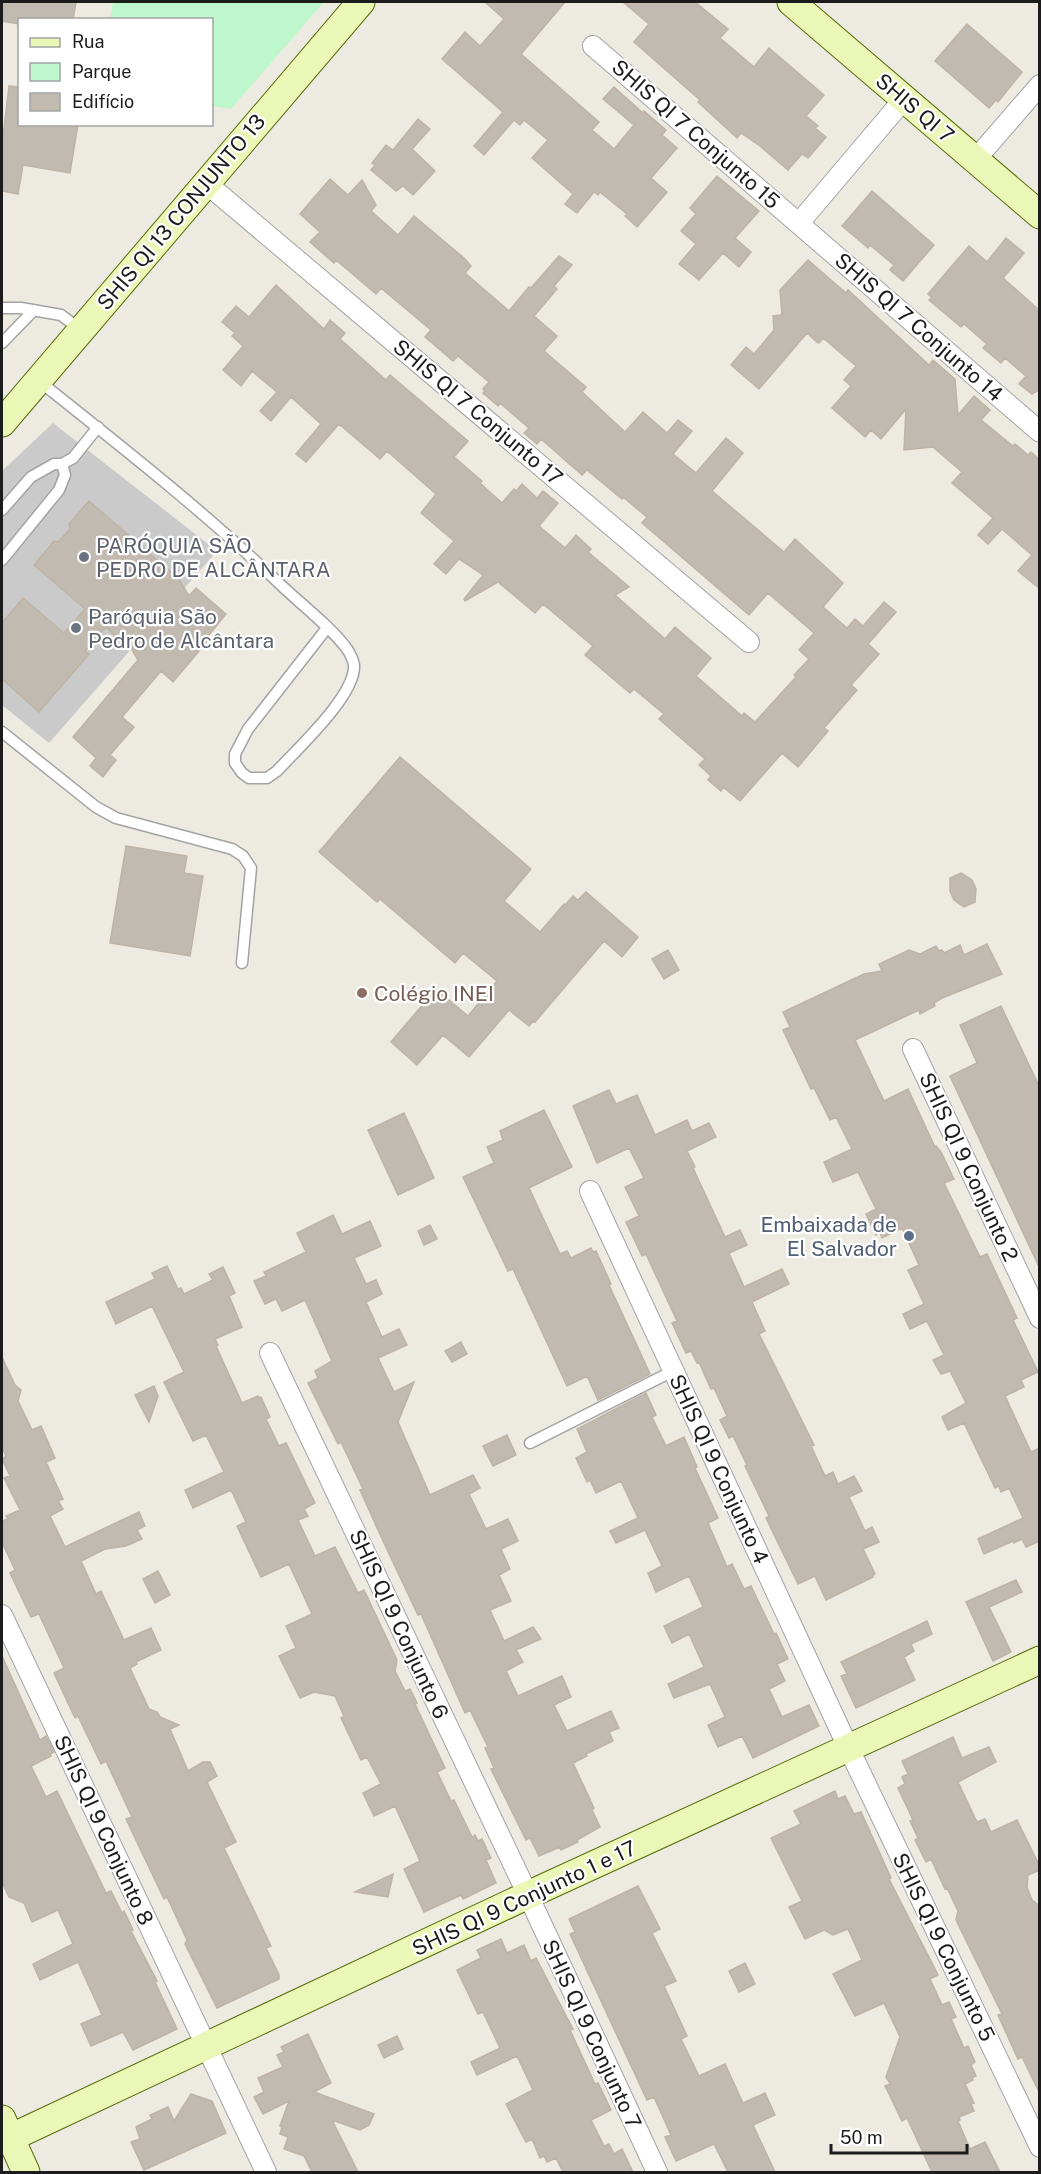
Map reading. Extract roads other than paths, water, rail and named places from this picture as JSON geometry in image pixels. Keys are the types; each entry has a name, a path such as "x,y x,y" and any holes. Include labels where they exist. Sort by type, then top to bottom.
{"street":[{"name":"SHIS QI 13 CONJUNTO 13","path":"2,423 361,2"},
{"name":"SHIS QI 7","path":"791,2 1040,215"},
{"name":"SHIS QI 7 Conjunto 15","path":"593,46 799,223"},
{"path":"975,160 1040,85"},
{"path":"799,223 904,99"},
{"name":"SHIS QI 7 Conjunto 17","path":"206,183 749,642"},
{"name":"SHIS QI 7 Conjunto 14","path":"799,223 1040,432"},
{"name":"SHIS QI 9 Conjunto 2","path":"913,1049 1040,1318"},
{"name":"SHIS QI 9 Conjunto 4","path":"590,1191 848,1747"},
{"name":"SHIS QI 9 Conjunto 6","path":"270,1353 528,1895"},
{"name":"SHIS QI 9 Conjunto 8","path":"2,1615 266,2172"},
{"name":"SHIS QI 9 Conjunto 1 e 17","path":"6,2129 206,2046 1040,1660"},
{"name":"SHIS QI 9 Conjunto 5","path":"848,1747 1040,2147"},
{"name":"SHIS QI 9 Conjunto 7","path":"528,1895 657,2172"},
{"path":"6,2129 26,2172"}],"lane":[{"path":"2,308 34,310 60,315 81,330"},
{"path":"2,343 34,310"},
{"path":"39,381 98,427 230,538 327,628 349,651 354,666 351,683 337,705 277,771 267,778 249,778 235,763 235,753 248,729 327,628"},
{"path":"2,510 31,477 54,464 62,464 73,458 98,427"},
{"path":"2,560 59,490 65,475 62,464"},
{"path":"2,732 96,807 116,818 232,849 243,856 251,868 242,963"},
{"path":"530,1443 673,1371"}],"place":[{"name":"PARÓQUIA SÃO PEDRO DE ALCÂNTARA","path":"84,557"},
{"name":"Paróquia São Pedro de Alcântara","path":"76,628"},
{"name":"Colégio INEI","path":"362,993"},
{"name":"Embaixada de El Salvador","path":"909,1236"}]}
